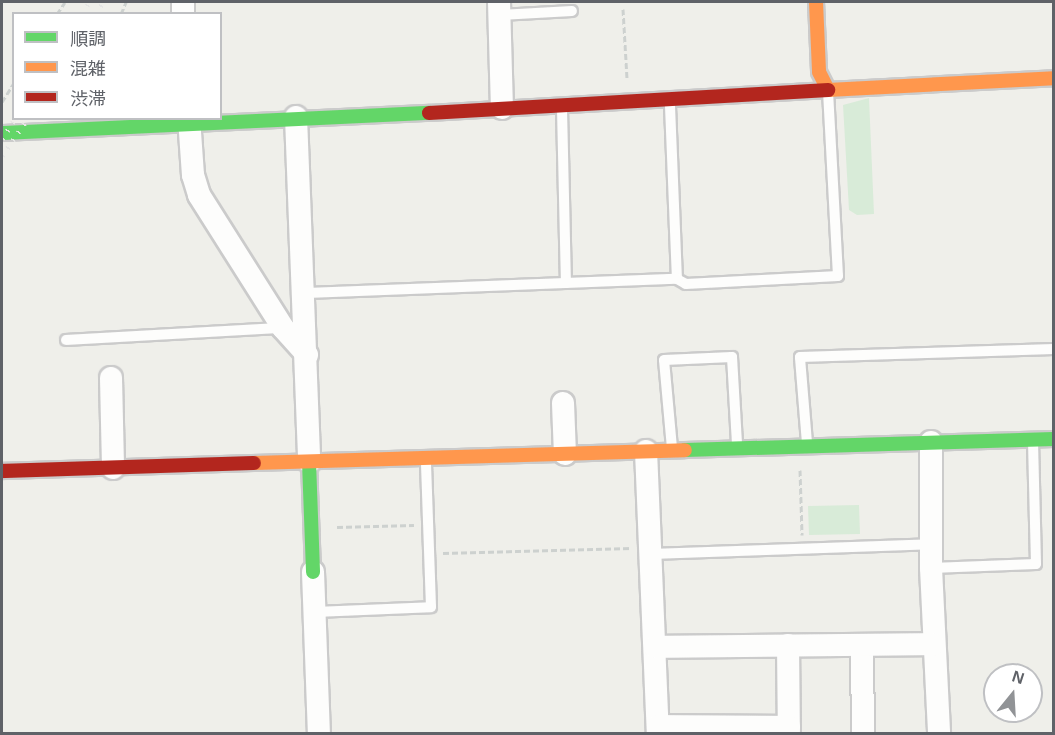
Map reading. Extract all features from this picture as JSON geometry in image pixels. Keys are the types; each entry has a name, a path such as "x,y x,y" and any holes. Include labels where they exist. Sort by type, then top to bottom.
{"street":[{"path":"816,2 819,72 828,90"},
{"path":"500,8 502,108"},
{"path":"222,120 670,102 828,90 1053,78"},
{"path":"296,117 305,293 319,734"},
{"path":"2,133 216,120"},
{"path":"189,121 193,175 199,195 283,328 307,355"},
{"path":"111,378 113,468"},
{"path":"563,403 565,454"},
{"path":"2,471 1053,439"},
{"path":"931,442 933,644 939,734"},
{"path":"646,451 642,551 655,647 658,730 789,730 788,645"},
{"path":"655,647 933,644"},
{"path":"862,645 863,734"}],"lane":[{"path":"500,8 572,10"},
{"path":"305,293 677,279 686,284 838,276 828,90"},
{"path":"670,102 677,279"},
{"path":"562,105 566,283"},
{"path":"66,340 283,328"},
{"path":"803,446 801,357 1053,349"},
{"path":"672,451 664,360 732,357 737,449"},
{"path":"931,568 1036,564 1033,439"},
{"path":"314,612 431,607 426,458"},
{"path":"642,551 802,549 931,544"}],"path":[{"path":"623,9 628,104"},
{"path":"2,102 12,86"},
{"path":"802,549 803,446"},
{"path":"311,528 429,524"},
{"path":"430,554 642,551"}],"green space":[{"path":"869,98 874,214 857,215 849,210 843,105"},
{"path":"859,505 860,534 809,535 808,506"}],"railway":[{"path":"83,12 89,2"},
{"path":"96,12 103,2"},
{"path":"2,139 14,120"},
{"path":"2,156 27,120"}],"traffic: fast":[{"path":"2,133 429,113"},
{"path":"685,450 1054,439"},
{"path":"309,462 313,572"}],"traffic: slow":[{"path":"816,2 819,72 828,90 1054,78"},
{"path":"254,463 685,450"}],"traffic: jam":[{"path":"429,113 828,90"},
{"path":"2,471 254,463"}]}
